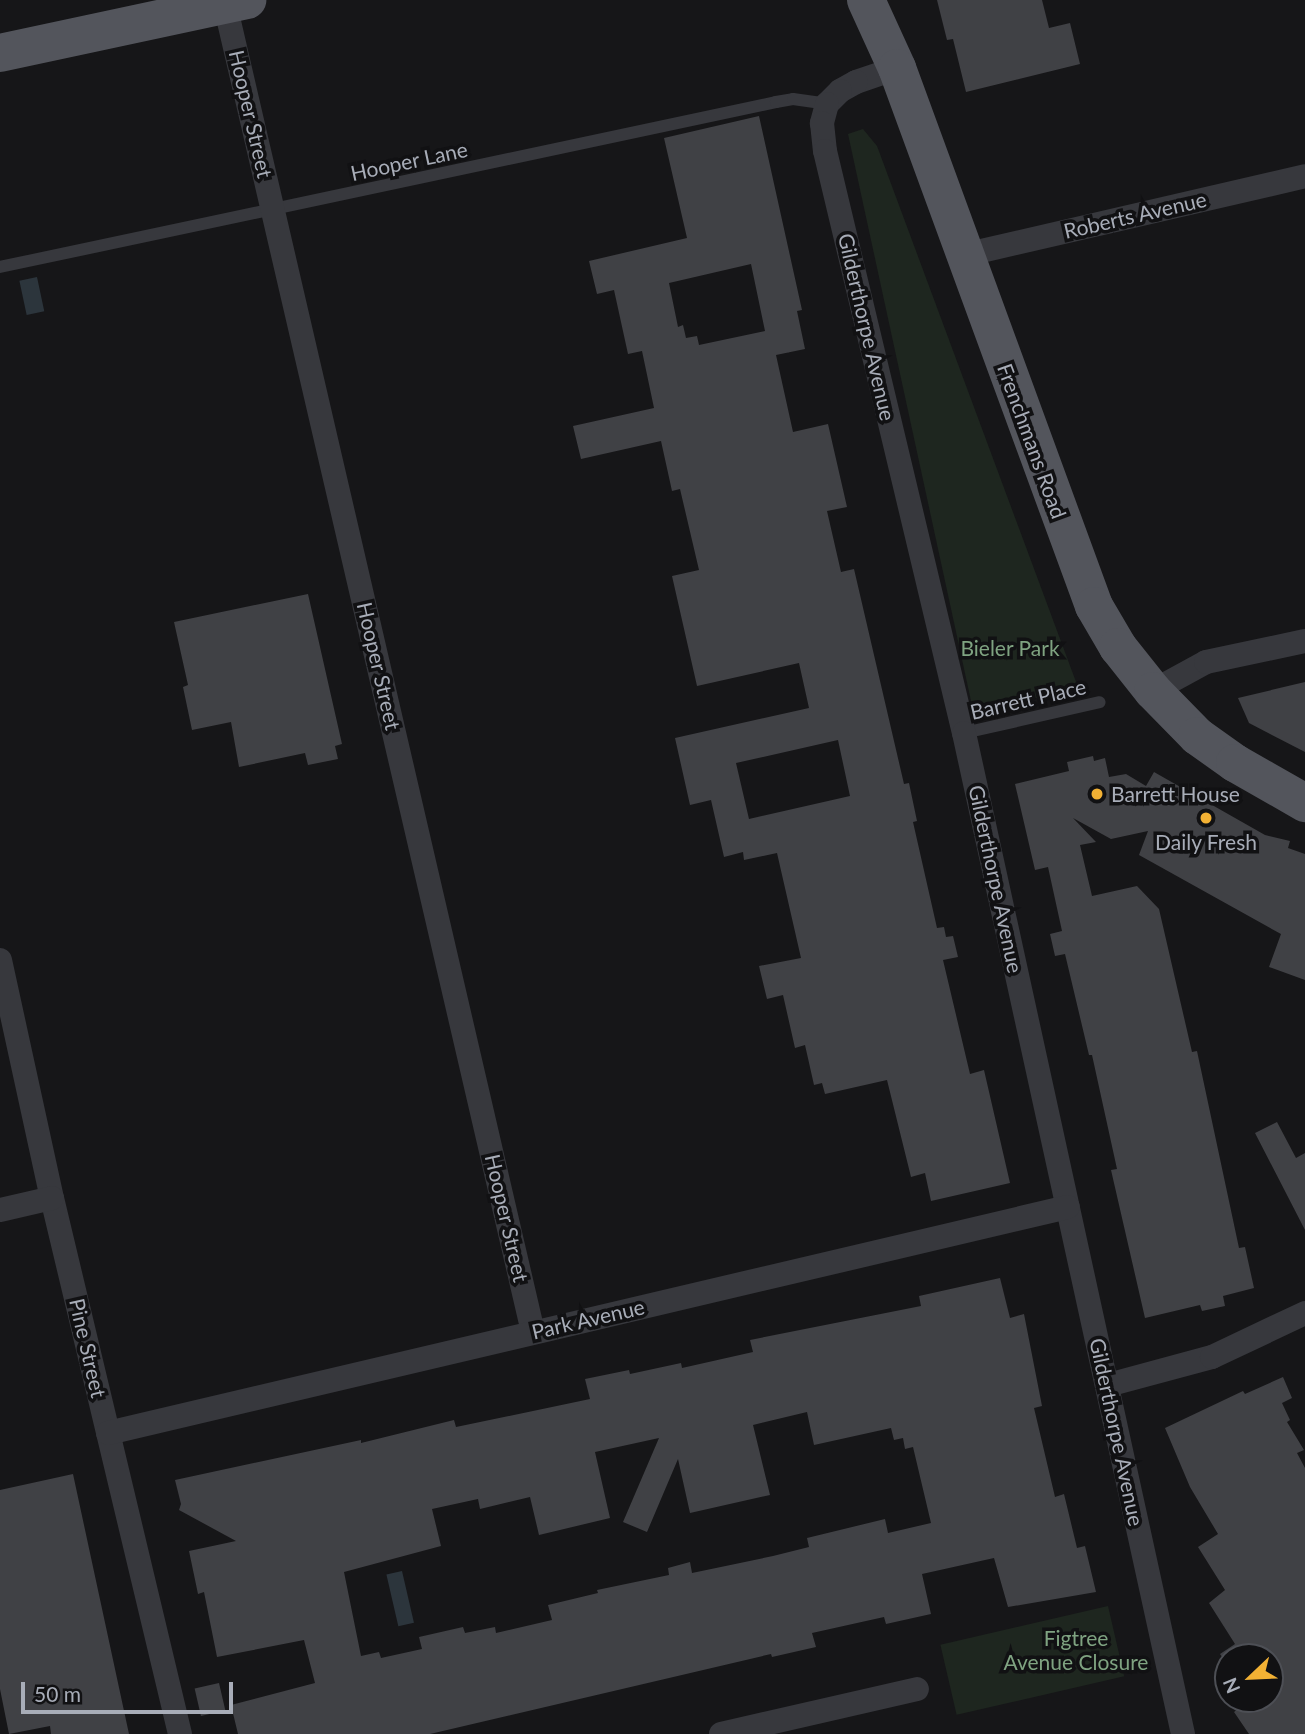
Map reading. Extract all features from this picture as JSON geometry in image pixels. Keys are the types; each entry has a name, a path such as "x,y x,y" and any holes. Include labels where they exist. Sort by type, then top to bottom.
{"main road":[{"name":"Frenchmans Road","path":"866,0 897,68 1094,606 1118,647 1153,691 1197,736 1235,763 1305,803"},
{"path":"0,53 232,2"}],"street":[{"name":"Hooper Street","path":"232,2 273,209 533,1332"},
{"path":"827,104 840,91 856,82 897,68"},
{"name":"Gilderthorpe Avenue","path":"827,104 822,123 825,151 964,733 1183,1734"},
{"name":"Roberts Avenue","path":"964,254 1305,176"},
{"path":"1153,691 1206,662 1305,641"},
{"name":"Pine Street","path":"0,960 52,1198 180,1734"},
{"path":"0,1210 52,1198"},
{"name":"Park Avenue","path":"108,1433 1068,1207"},
{"path":"1108,1385 1212,1357 1305,1313"},
{"path":"721,1734 917,1689"}],"lane":[{"name":"Hooper Lane","path":"0,267 776,102 793,99 827,104"},
{"name":"Barrett Place","path":"964,733 1100,702"}],"green space":[{"name":"Bieler Park","path":"863,129 877,146 1079,690 973,710 848,134"},
{"name":"Figtree Avenue Closure","path":"1108,1606 1124,1676 957,1715 940,1645"}],"shaded area":[{"path":"37,277 44,311 27,315 19,281"},
{"path":"402,1571 414,1623 398,1626 386,1575"}],"building":[{"path":"937,0 1042,0 1049,28 1070,23 1080,64 966,92 953,39 947,40"},
{"path":"759,116 802,310 797,311 805,349 776,355 793,432 828,424 847,507 827,511 841,572 854,569 904,784 909,783 917,821 913,822 937,928 944,927 946,937 953,936 958,957 943,960 970,1074 984,1070 1010,1183 931,1201 925,1173 911,1177 887,1080 825,1094 822,1083 814,1085 805,1045 795,1048 783,995 767,999 759,966 801,958 777,853 744,860 743,852 724,857 711,800 690,805 675,738 809,708 799,663 697,686 672,576 699,570 680,489 672,491 661,441 581,459 573,426 654,408 642,351 628,354 614,290 597,294 589,261 687,238 664,138","holes":["751,264 765,331 699,345 697,336 686,338 683,325 678,327 669,283","838,740 850,796 749,819 736,763"]},
{"path":"308,594 342,744 335,746 338,759 308,765 305,753 239,767 231,722 192,730 183,687 188,685 174,622"},
{"path":"1305,682 1305,752 1249,723 1238,698"},
{"path":"1093,756 1094,761 1105,758 1109,777 1126,774 1146,786 1154,772 1265,835 1290,841 1288,848 1305,854 1305,980 1269,967 1281,934 1139,855 1148,831 1111,839 1073,818 1096,842 1080,845 1092,896 1137,886 1159,909 1192,1052 1197,1051 1239,1248 1245,1247 1254,1288 1223,1296 1225,1306 1202,1311 1200,1305 1145,1318 1111,1170 1117,1169 1092,1055 1089,1055 1065,954 1055,956 1050,934 1062,931 1048,867 1035,870 1015,784 1069,771 1067,762"},
{"path":"1277,1122 1296,1158 1305,1153 1305,1230 1255,1133"},
{"path":"1000,1278 1010,1318 1024,1314 1042,1406 1034,1408 1055,1497 1064,1494 1077,1548 1085,1546 1096,1592 1008,1607 994,1558 922,1574 931,1614 886,1624 884,1617 812,1633 816,1647 772,1657 771,1654 430,1734 238,1734 231,1705 315,1683 304,1640 217,1657 204,1592 198,1594 189,1551 236,1541 179,1510 181,1504 175,1480 361,1440 361,1443 454,1420 456,1427 590,1399 585,1379 629,1370 630,1374 681,1363 682,1368 753,1352 750,1340 921,1306 919,1296","holes":["807,1412 814,1445 891,1428 894,1440 903,1438 905,1449 913,1447 931,1523 888,1533 885,1519 807,1538 809,1547 773,1556 692,1573 690,1562 668,1568 669,1575 597,1590 598,1593 548,1605 552,1620 496,1633 495,1627 465,1633 463,1627 419,1637 422,1649 381,1658 379,1652 361,1656 344,1572 441,1546 432,1509 478,1499 480,1509 530,1497 539,1535 610,1518 595,1452 659,1438 623,1522 647,1532 678,1459 690,1513 770,1495 753,1425"]},
{"path":"1283,1377 1292,1398 1282,1403 1290,1420 1287,1422 1304,1450 1297,1453 1305,1468 1305,1734 1249,1734 1235,1713 1284,1713 1284,1643 1234,1643 1209,1603 1225,1590 1198,1547 1218,1534 1190,1487 1165,1428 1243,1391 1245,1394"},
{"path":"73,1474 129,1734 51,1734 50,1726 9,1734 0,1689 0,1490"},
{"path":"219,1683 225,1710 201,1716 195,1689"}],"place":[{"name":"Barrett House","path":"1097,794"},
{"name":"Daily Fresh","path":"1206,818"}]}
